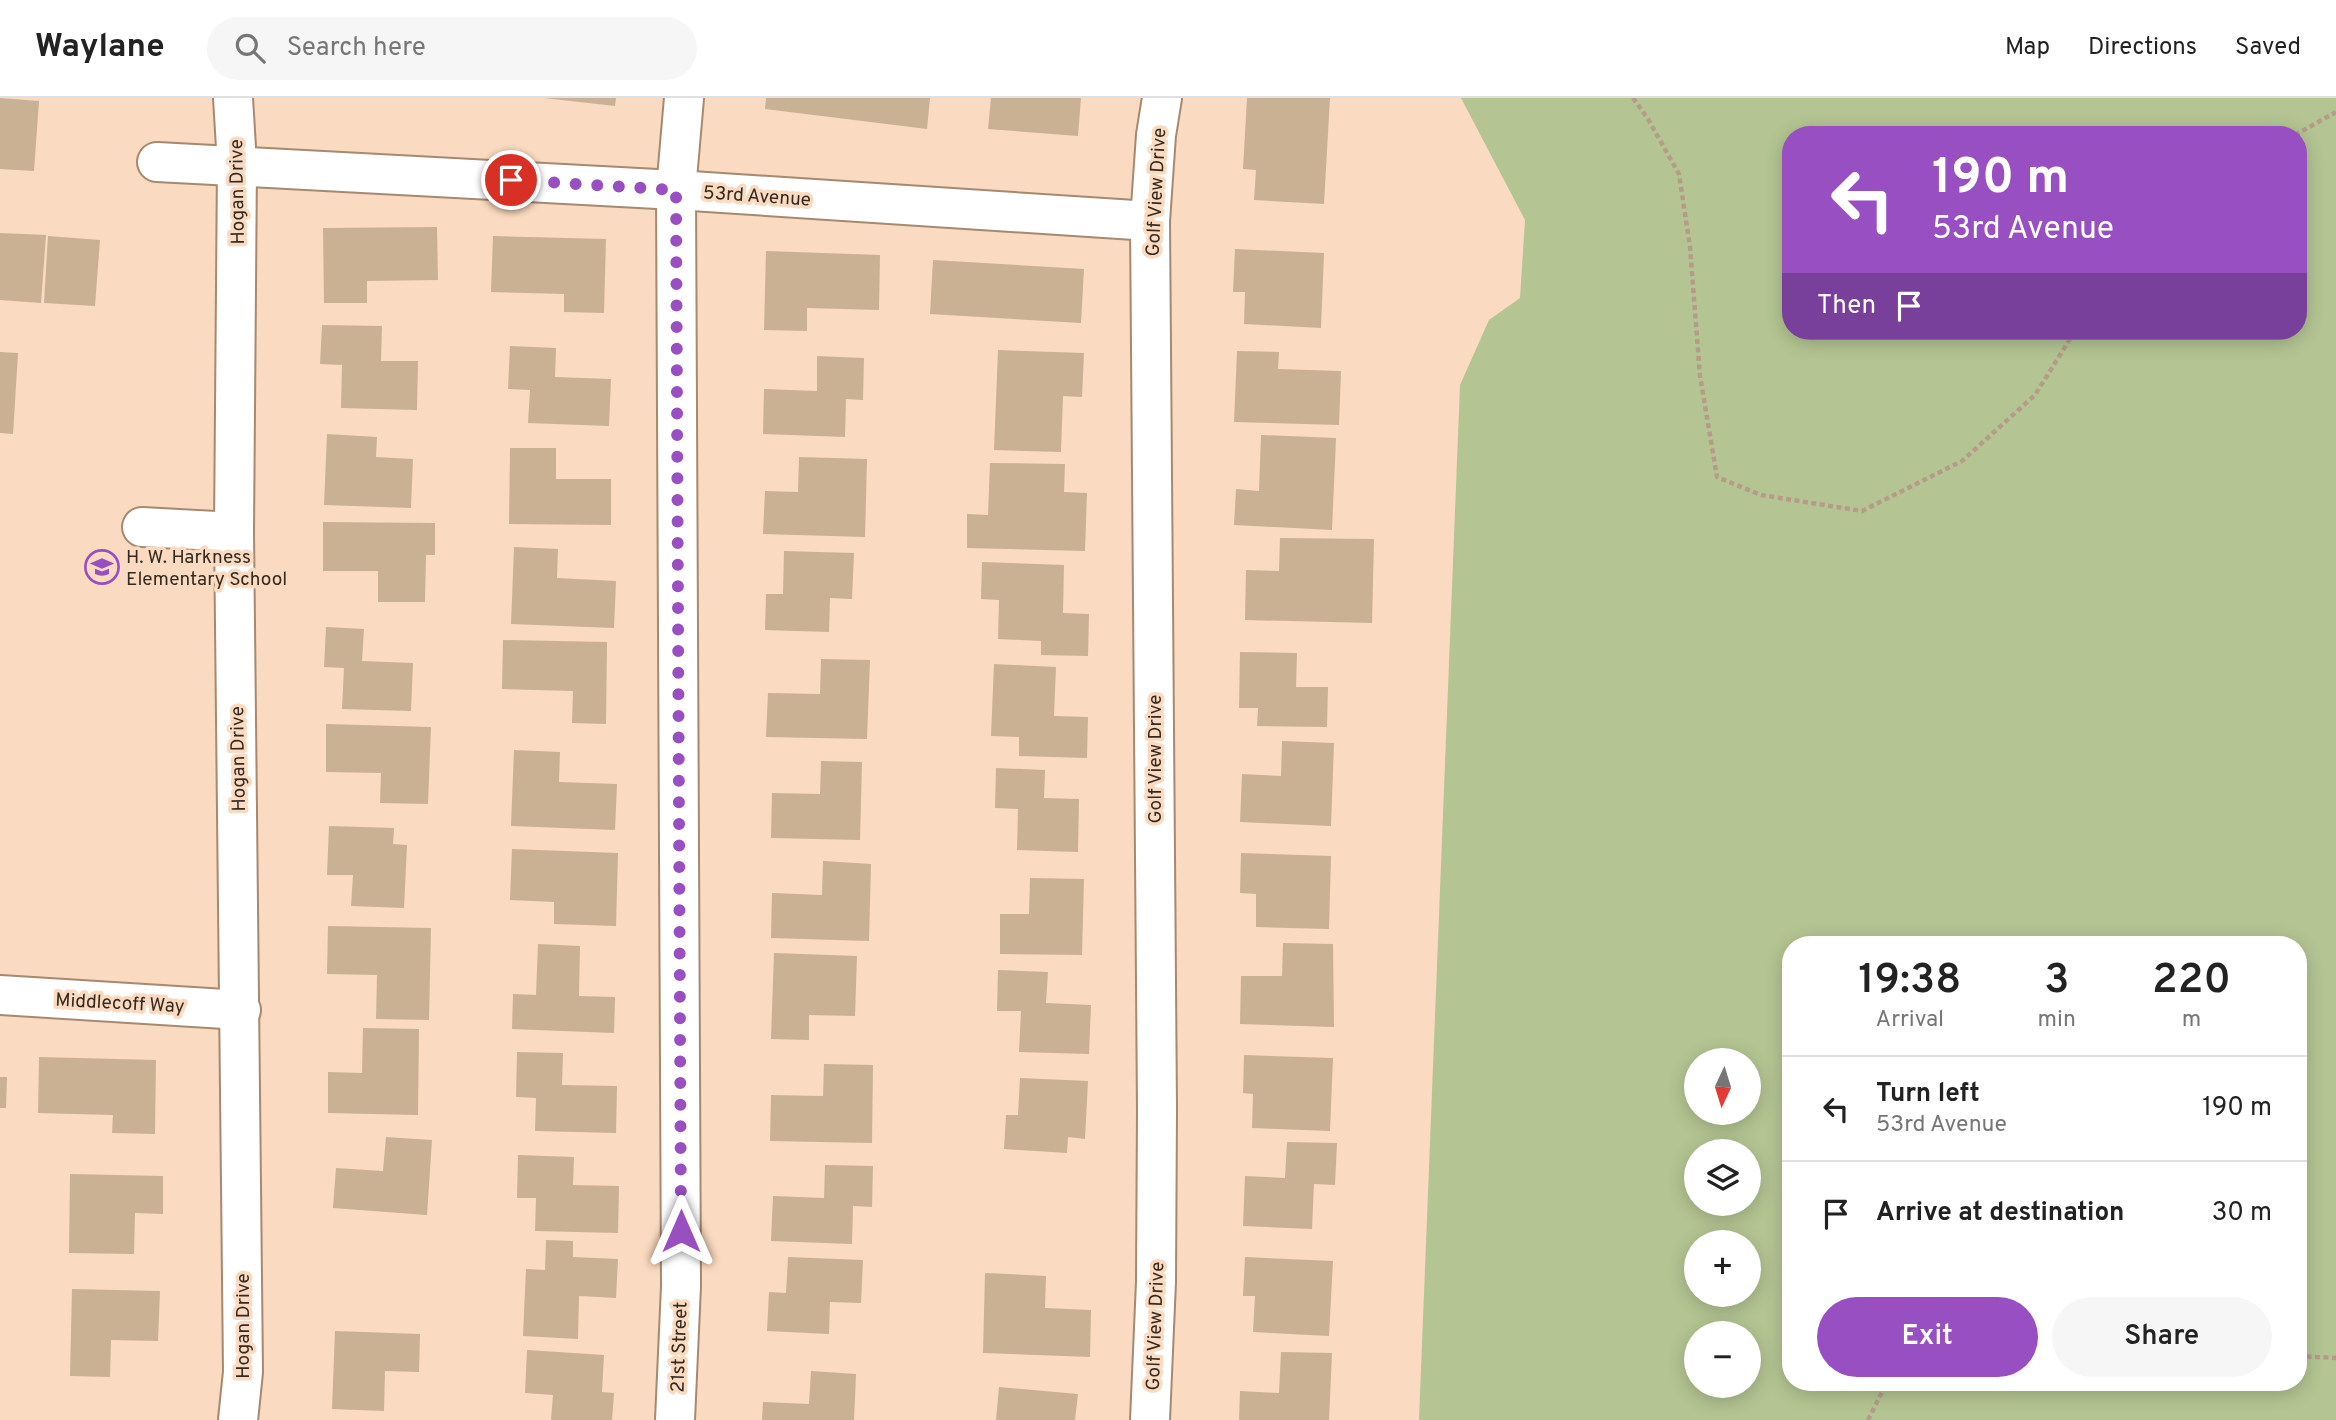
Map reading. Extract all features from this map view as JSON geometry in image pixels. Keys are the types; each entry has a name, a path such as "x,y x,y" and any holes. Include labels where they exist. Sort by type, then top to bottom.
{"street":[{"name":"Hogan Drive","path":"233,98 237,164 234,532 243,1372 239,1420"},
{"name":"21st Street","path":"675,1420 681,1286 676,190 684,98"},
{"name":"Golf View Drive","path":"1150,1420 1156,1282 1157,1111 1150,221 1156,135 1162,98"},
{"name":"53rd Avenue","path":"157,162 237,164 676,190 1150,221"},
{"path":"142,527 234,532"},
{"name":"Middlecoff Way","path":"0,995 241,1010"}],"path":[{"path":"1633,98 1679,174 1689,247 1700,376 1717,477 1761,495 1862,512 1962,461 2035,395 2069,340"},
{"path":"2307,128 2336,112"},
{"path":"2307,1356 2336,1358"},
{"path":"1868,1420 1882,1391"}],"green space":[{"path":"1461,98 2336,98 2336,1420 1419,1420 1460,385 1489,320 1520,298 1525,220"}],"building":[{"path":"0,98 39,101 34,171 0,169"},
{"path":"544,98 616,98 615,106"},
{"path":"766,98 930,98 927,129 765,109"},
{"path":"991,98 1081,98 1078,136 988,129"},
{"path":"1247,98 1330,98 1324,204 1254,200 1256,170 1243,169"},
{"path":"437,227 438,280 367,281 367,303 324,303 323,228"},
{"path":"0,233 46,235 41,303 0,300"},
{"path":"48,236 100,240 95,306 44,303"},
{"path":"493,236 606,239 604,313 564,312 564,294 491,292"},
{"path":"1235,249 1324,253 1321,328 1244,324 1245,292 1233,292"},
{"path":"766,251 880,255 879,310 807,308 807,331 764,330"},
{"path":"933,260 1084,269 1081,323 930,314"},
{"path":"322,325 382,326 381,361 418,361 417,410 341,408 342,365 320,364"},
{"path":"510,346 556,348 555,377 611,379 609,426 528,423 530,390 508,389"},
{"path":"998,350 1084,353 1082,397 1063,396 1061,452 994,450"},
{"path":"1237,351 1279,352 1278,369 1341,371 1339,425 1234,422"},
{"path":"0,352 18,353 13,434 0,433"},
{"path":"817,356 864,358 863,400 846,399 845,437 763,434 764,389 817,391"},
{"path":"327,434 377,437 376,457 413,459 411,508 324,505"},
{"path":"1261,435 1336,438 1332,530 1234,525 1236,489 1259,491"},
{"path":"510,448 556,448 556,479 611,479 611,525 509,524"},
{"path":"799,457 867,459 865,537 763,534 765,491 798,492"},
{"path":"990,463 1065,464 1064,492 1087,493 1085,551 967,548 967,514 988,515"},
{"path":"323,522 435,523 435,555 426,555 425,602 378,602 378,571 323,571"},
{"path":"1280,538 1374,539 1372,623 1245,620 1246,570 1279,571"},
{"path":"514,547 558,549 557,578 616,581 614,628 511,624"},
{"path":"784,551 854,553 852,599 830,598 829,632 765,630 766,594 783,594"},
{"path":"982,562 1064,565 1063,613 1089,614 1088,656 1041,655 1041,641 998,639 999,600 981,599"},
{"path":"326,627 364,629 362,661 413,663 411,711 342,709 344,668 324,667"},
{"path":"503,640 607,642 606,724 572,723 573,691 502,689"},
{"path":"1240,652 1297,653 1296,687 1328,687 1327,727 1257,726 1258,708 1239,708"},
{"path":"821,659 870,660 867,739 766,737 768,693 820,694"},
{"path":"994,664 1056,667 1054,716 1088,717 1087,758 1019,756 1019,737 991,736"},
{"path":"326,724 431,727 428,804 380,803 381,773 326,772"},
{"path":"1282,741 1334,743 1331,826 1240,822 1242,774 1281,776"},
{"path":"514,750 560,752 559,782 617,784 615,830 511,826"},
{"path":"821,761 862,762 860,840 771,838 772,793 820,794"},
{"path":"996,768 1045,770 1044,798 1079,799 1078,852 1017,850 1018,809 995,808"},
{"path":"329,826 394,828 393,844 407,845 404,908 351,906 353,875 327,875"},
{"path":"512,849 618,853 616,926 554,924 554,902 510,900"},
{"path":"1241,853 1331,856 1329,929 1256,927 1256,894 1240,893"},
{"path":"823,861 871,864 869,941 771,938 772,893 822,895"},
{"path":"1030,878 1084,879 1082,955 1000,954 1000,914 1029,914"},
{"path":"328,926 431,928 429,1020 376,1019 377,975 327,974"},
{"path":"1283,943 1333,944 1334,1027 1240,1024 1241,976 1282,976"},
{"path":"538,944 580,946 579,996 615,997 614,1033 512,1029 513,994 536,995"},
{"path":"774,953 857,956 855,1016 809,1015 809,1040 771,1039"},
{"path":"998,970 1048,972 1046,1003 1091,1005 1089,1054 1019,1052 1021,1011 997,1011"},
{"path":"363,1028 419,1029 418,1115 328,1113 328,1072 362,1073"},
{"path":"517,1052 563,1053 562,1085 617,1086 616,1133 535,1131 536,1098 516,1097"},
{"path":"1244,1055 1333,1058 1330,1131 1252,1128 1253,1094 1243,1093"},
{"path":"39,1057 156,1060 155,1134 112,1133 113,1115 38,1113"},
{"path":"824,1064 873,1065 872,1143 770,1141 771,1095 823,1096"},
{"path":"0,1077 7,1077 6,1108 0,1108"},
{"path":"1020,1078 1088,1081 1085,1139 1068,1137 1067,1153 1004,1149 1006,1115 1018,1115"},
{"path":"386,1137 432,1140 427,1215 333,1208 336,1168 383,1171"},
{"path":"1287,1142 1337,1143 1335,1185 1314,1184 1312,1229 1243,1226 1245,1176 1285,1178"},
{"path":"518,1155 574,1157 573,1185 619,1186 618,1233 535,1231 536,1198 517,1198"},
{"path":"825,1165 873,1166 872,1207 853,1206 852,1244 771,1241 773,1196 824,1198"},
{"path":"70,1174 163,1176 163,1214 135,1213 134,1254 69,1253"},
{"path":"546,1240 573,1241 573,1257 618,1259 616,1298 579,1296 578,1339 523,1336 526,1269 545,1270"},
{"path":"788,1257 863,1260 861,1303 830,1302 829,1334 767,1331 769,1292 786,1293"},
{"path":"1245,1257 1333,1261 1329,1336 1253,1332 1255,1296 1243,1296"},
{"path":"985,1273 1046,1276 1045,1308 1091,1310 1090,1357 983,1353"},
{"path":"72,1289 160,1291 158,1341 111,1340 110,1377 70,1376"},
{"path":"335,1331 420,1334 419,1372 385,1371 384,1411 332,1409"},
{"path":"527,1350 604,1355 602,1392 614,1393 612,1420 551,1420 553,1395 525,1393"},
{"path":"1281,1352 1332,1353 1329,1420 1239,1420 1240,1391 1279,1393"},
{"path":"811,1371 856,1374 854,1420 762,1420 763,1402 809,1404"},
{"path":"999,1387 1078,1394 1075,1420 996,1420"}],"place":[{"name":"H. W. Harkness Elementary School","path":"102,567"}],"route":[{"path":"511,180 676,190 681,1231"}]}
